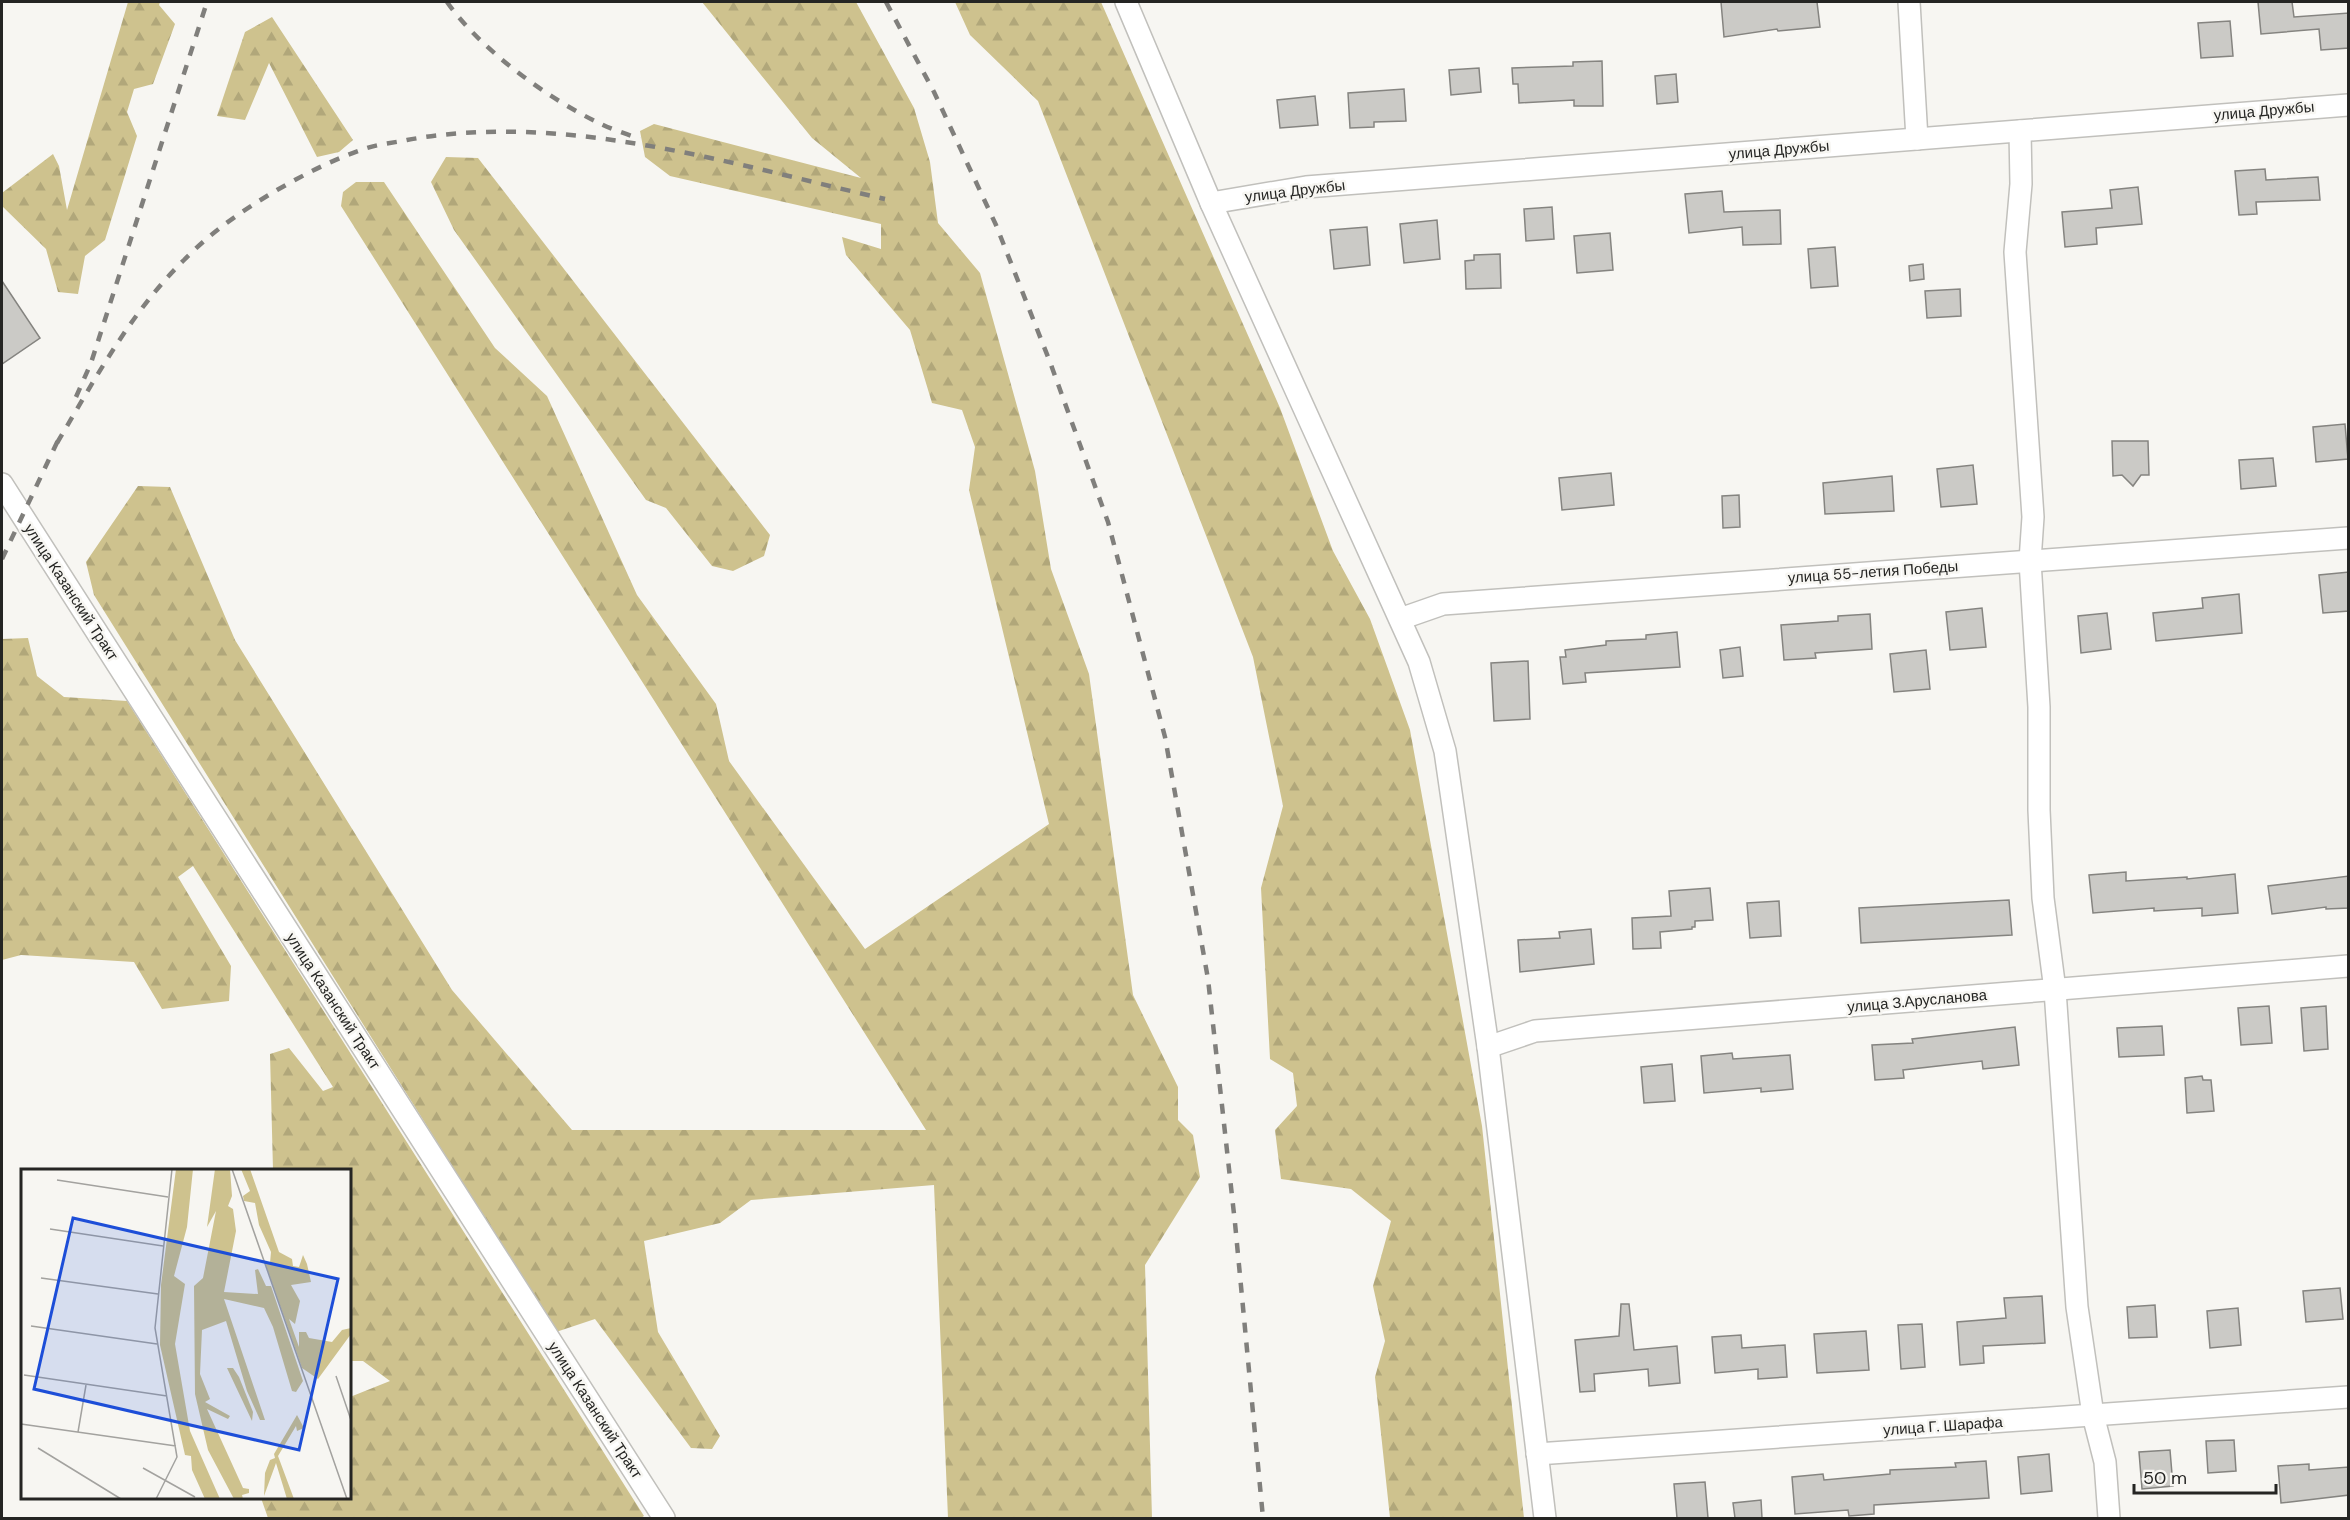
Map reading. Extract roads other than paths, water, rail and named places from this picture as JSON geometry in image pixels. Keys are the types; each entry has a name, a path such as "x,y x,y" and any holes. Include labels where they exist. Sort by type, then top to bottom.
{"street":[{"path":"1126,2 1211,203 1419,662 1445,751 1488,1047 1545,1518"},
{"path":"1909,2 1917,139"},
{"name":"улица Дружбы","path":"1211,203 1306,187 2349,105"},
{"path":"2020,130 2021,184 2015,252 2033,517 2030,561 2039,707 2039,810 2043,898 2055,990 2077,1307 2093,1415 2105,1462 2109,1518"},
{"name":"улица Казанский Тракт","path":"2,484 664,1518"},
{"name":"улица 55-летия Победы","path":"1400,619 1443,604 2349,538"},
{"name":"улица З.Арусланова","path":"1488,1047 1535,1031 2349,966"},
{"name":"улица Г. Шарафа","path":"1538,1454 2349,1397"}],"railway":[{"path":"76,397 91,363 207,2"},
{"path":"447,2 478,38 538,87 581,114 640,139"},
{"path":"886,2 934,92 996,225 1050,362 1108,522 1165,737 1208,979 1235,1223 1263,1518"},
{"path":"57,443 131,324 165,280 194,250 228,222 277,190 331,162 369,147 466,133 526,132 587,137 647,145 707,157 885,199"},
{"path":"2,559 60,436"}]}
